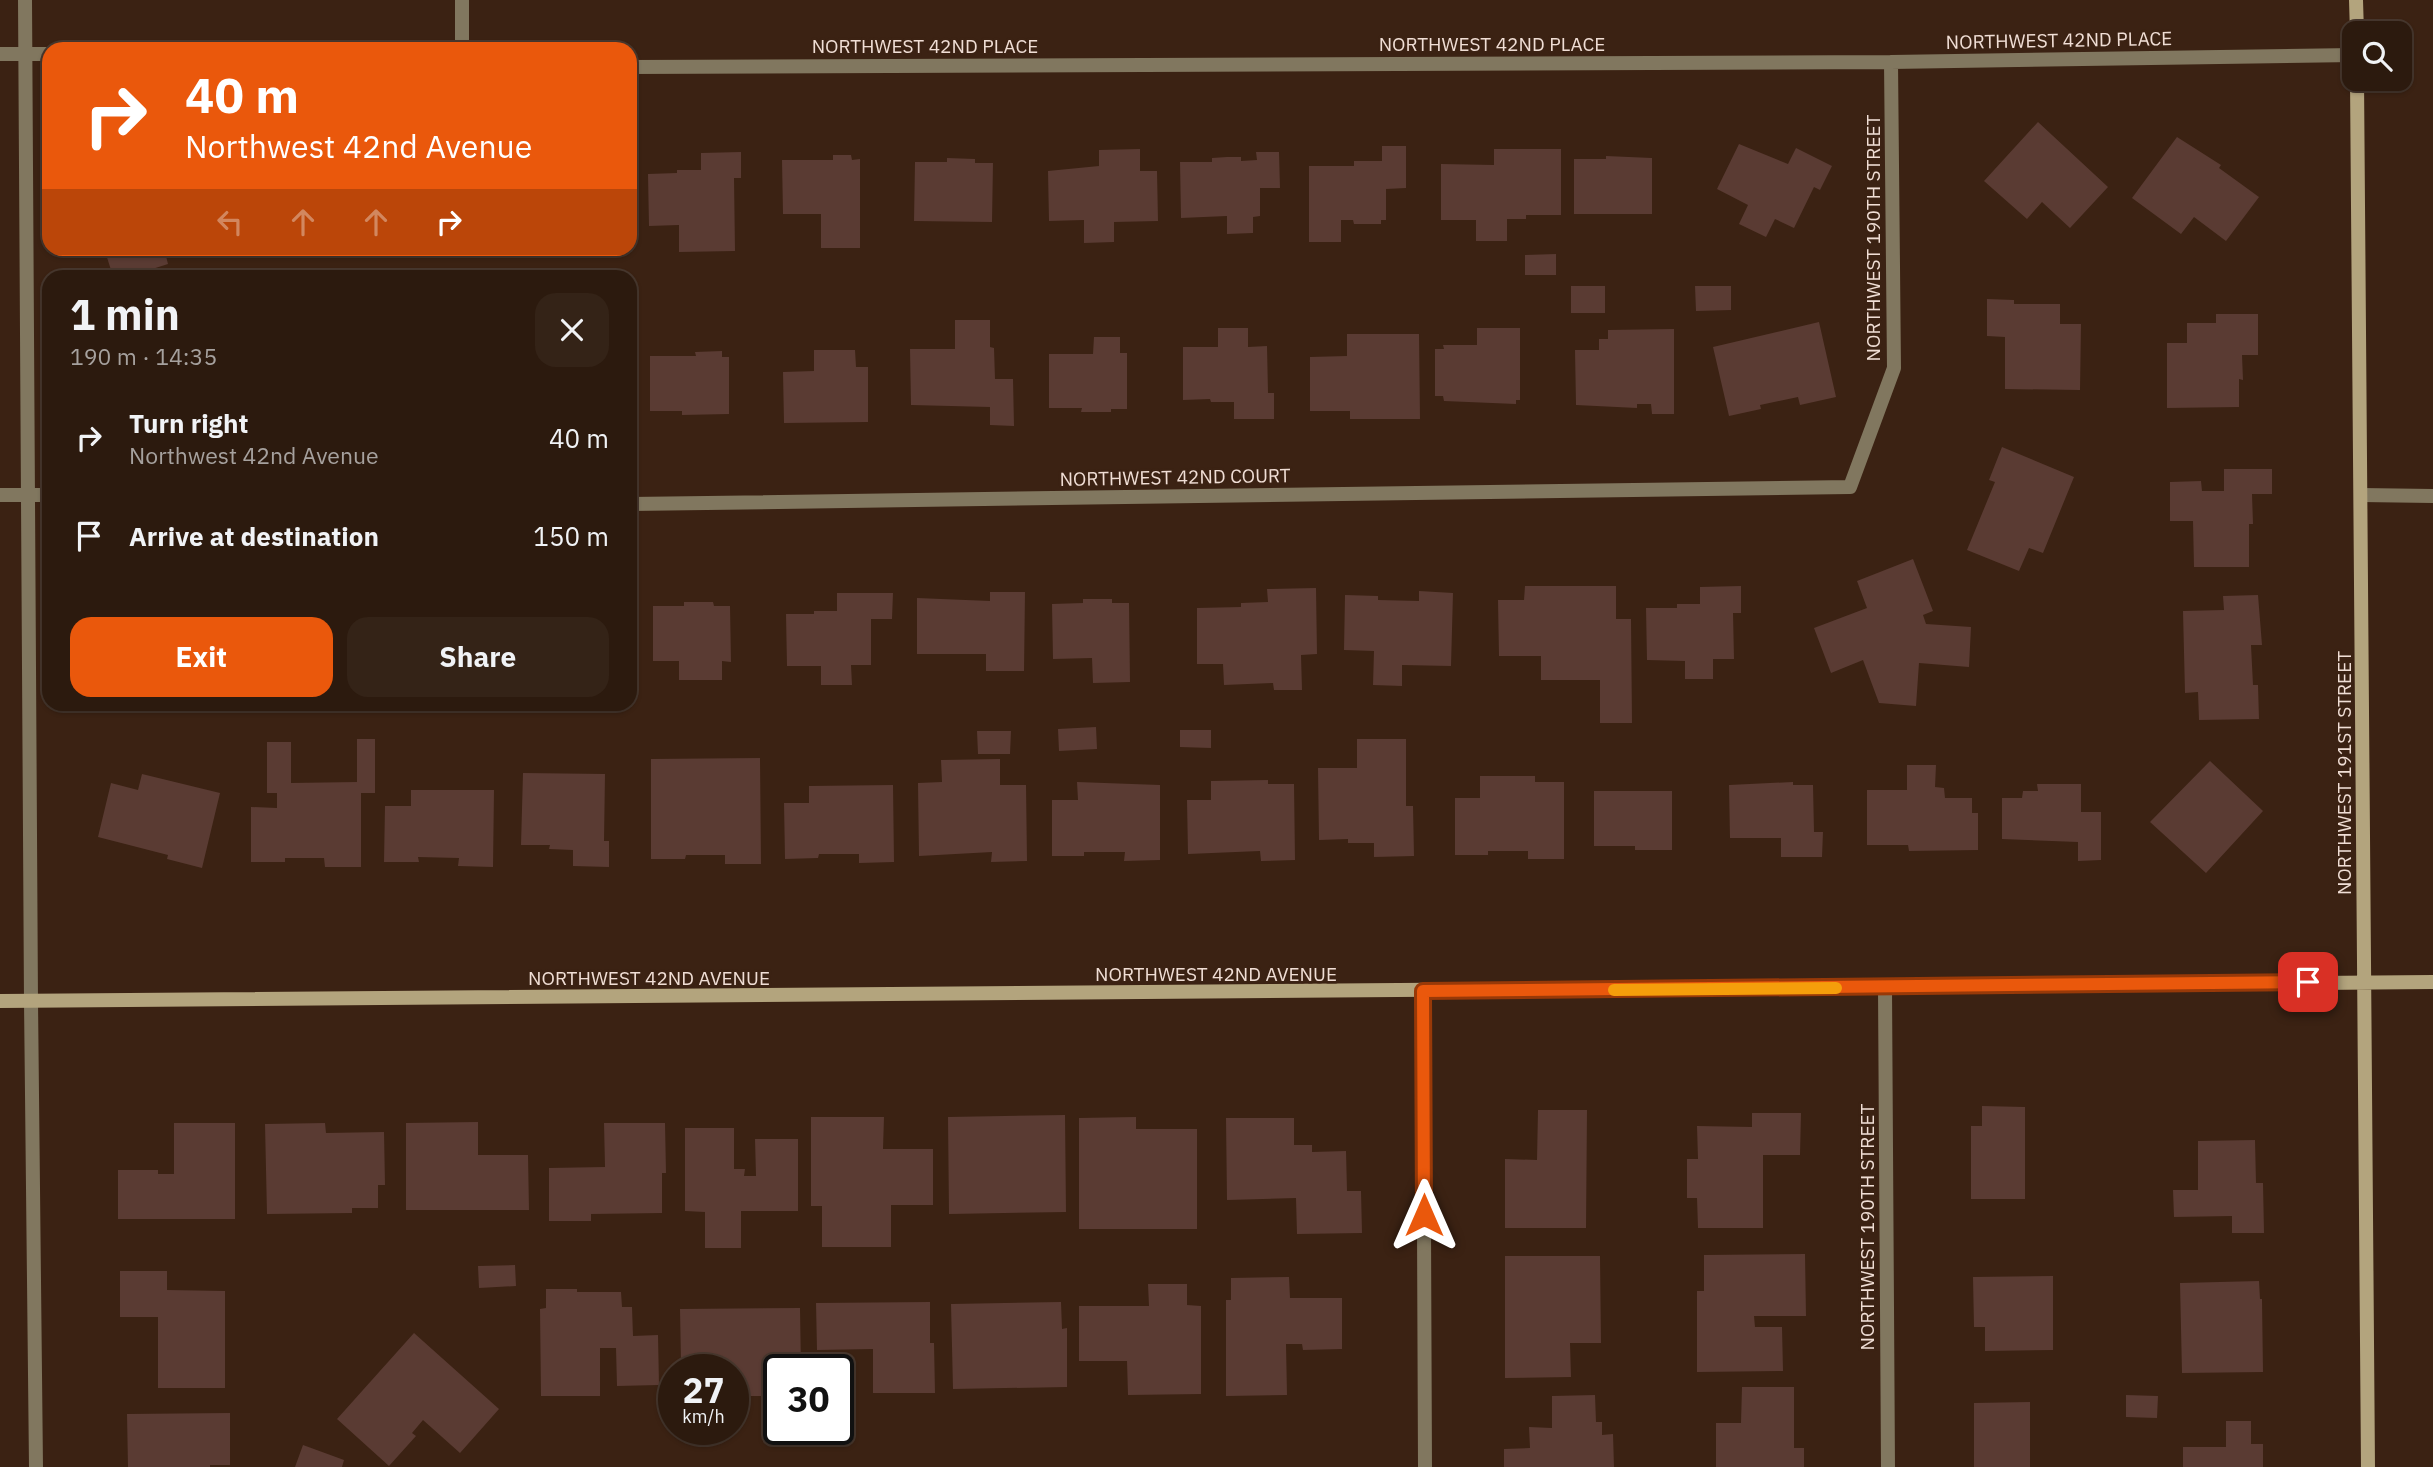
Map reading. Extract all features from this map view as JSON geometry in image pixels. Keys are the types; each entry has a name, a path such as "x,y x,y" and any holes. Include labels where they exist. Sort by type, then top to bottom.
{"street":[{"path":"25,0 36,1467"},
{"path":"462,0 462,42"},
{"path":"2356,0 2357,21"},
{"path":"0,54 42,54"},
{"name":"NORTHWEST 42ND PLACE","path":"637,67 1891,62 2342,55"},
{"name":"NORTHWEST 190TH STREET","path":"1720,490 1850,487 1894,368 1891,62"},
{"name":"NORTHWEST 191ST STREET","path":"2357,91 2368,1467"},
{"name":"NORTHWEST 42ND COURT","path":"637,503 1720,490"},
{"path":"0,495 42,495"},
{"path":"2361,495 2433,496"},
{"name":"NORTHWEST 42ND AVENUE","path":"0,1002 2433,982"},
{"name":"NORTHWEST 190TH STREET","path":"1885,988 1888,1467"},
{"path":"1423,991 1425,1467"}],"building":[{"path":"2038,122 2108,187 2070,228 2042,202 2027,219 1984,181"},
{"path":"2177,137 2221,165 2219,168 2259,197 2226,241 2194,217 2181,234 2132,198"},
{"path":"1739,144 1788,164 1796,148 1832,166 1820,190 1814,187 1794,228 1775,219 1766,237 1739,224 1748,205 1717,189"},
{"path":"1382,146 1406,146 1406,188 1386,189 1386,220 1381,220 1381,224 1354,224 1353,220 1341,220 1341,242 1309,242 1309,166 1354,166 1354,161 1382,161"},
{"path":"1140,149 1140,171 1157,171 1158,221 1114,222 1114,242 1084,243 1084,220 1049,221 1048,171 1099,166 1099,150"},
{"path":"1494,149 1561,149 1561,215 1526,215 1526,219 1507,219 1507,241 1476,241 1476,220 1441,220 1441,164 1494,165"},
{"path":"741,152 741,178 734,178 735,251 679,252 679,225 649,226 648,174 701,170 701,153"},
{"path":"1256,152 1279,152 1280,188 1260,188 1260,216 1253,217 1253,233 1227,234 1227,216 1181,218 1180,162 1212,162 1212,158 1227,157 1241,157 1241,161 1257,160"},
{"path":"833,155 851,155 852,160 860,159 860,248 821,248 821,214 783,214 782,160 833,160"},
{"path":"1606,156 1652,158 1652,214 1574,214 1574,159 1606,159"},
{"path":"947,158 993,163 992,222 914,221 915,162 947,162"},
{"path":"1556,254 1556,275 1525,275 1525,255"},
{"path":"107,256 166,256 168,264 149,270 111,270"},
{"path":"1571,286 1605,286 1605,313 1571,313"},
{"path":"1695,286 1731,286 1731,310 1696,311"},
{"path":"1987,299 2014,300 2014,304 2060,304 2060,324 2081,324 2080,390 2005,389 2005,337 1987,336"},
{"path":"2216,314 2258,314 2258,355 2242,355 2243,380 2239,379 2239,407 2167,408 2167,343 2187,343 2187,323 2216,323"},
{"path":"955,320 990,320 990,347 994,348 995,379 1013,379 1014,426 990,425 990,407 911,405 910,349 955,349"},
{"path":"1819,322 1836,397 1800,405 1798,397 1760,405 1761,409 1729,416 1713,347"},
{"path":"1218,328 1248,328 1248,347 1267,346 1268,393 1274,393 1274,419 1234,419 1234,402 1183,400 1183,347 1218,347"},
{"path":"1477,328 1520,328 1520,400 1516,400 1516,404 1444,401 1443,396 1435,396 1435,349 1444,349 1443,345 1477,345"},
{"path":"1674,329 1674,414 1652,414 1651,404 1637,404 1637,408 1576,405 1575,350 1599,350 1599,339 1608,339 1608,330"},
{"path":"1347,334 1419,334 1420,419 1350,419 1350,411 1310,411 1310,357 1347,356"},
{"path":"1094,337 1120,337 1120,353 1127,353 1127,409 1081,412 1082,408 1049,408 1049,354 1093,354"},
{"path":"814,350 855,350 856,367 868,367 868,422 784,423 783,372 814,371"},
{"path":"722,351 722,357 729,357 729,414 682,415 682,411 650,411 650,356 696,356 695,352"},
{"path":"2002,447 2074,477 2043,553 2029,548 2019,571 1967,550 1995,482 1989,480"},
{"path":"2224,469 2272,469 2272,494 2252,494 2253,524 2249,524 2249,567 2194,567 2193,521 2170,521 2170,482 2201,481 2202,491 2224,491"},
{"path":"1913,559 1933,611 1923,615 1926,624 1971,627 1969,667 1919,663 1916,706 1879,703 1863,660 1831,673 1814,628 1867,608 1857,581"},
{"path":"1525,586 1616,586 1616,619 1631,619 1632,723 1600,723 1600,680 1541,680 1541,656 1499,656 1498,600 1524,600"},
{"path":"1741,586 1741,613 1733,613 1734,659 1713,659 1713,679 1685,679 1685,661 1647,660 1646,608 1677,608 1677,604 1700,604 1700,587"},
{"path":"1316,588 1317,654 1301,655 1302,690 1274,690 1273,683 1224,685 1223,664 1197,664 1197,608 1241,607 1241,603 1268,602 1267,589"},
{"path":"1419,591 1453,593 1451,666 1402,665 1402,686 1373,685 1374,651 1344,650 1345,595 1378,596 1378,600 1419,601"},
{"path":"990,592 1025,592 1024,671 986,671 986,654 917,654 917,598 990,601"},
{"path":"837,593 893,593 892,619 871,619 871,665 851,665 852,685 821,685 821,666 787,666 786,614 837,611"},
{"path":"2258,595 2262,645 2251,645 2253,685 2258,685 2259,719 2199,720 2198,692 2185,693 2183,611 2224,610 2223,596"},
{"path":"1083,599 1112,599 1112,603 1129,603 1130,682 1093,683 1092,658 1053,659 1052,604 1083,603"},
{"path":"684,602 713,602 714,606 730,606 731,662 722,661 722,680 679,680 679,661 653,661 653,606 684,606"},
{"path":"1096,727 1097,749 1059,751 1058,729"},
{"path":"1180,730 1211,730 1211,748 1180,747"},
{"path":"977,731 1011,731 1010,754 978,754"},
{"path":"357,739 375,739 375,793 361,793 361,867 325,867 324,858 285,858 285,862 251,862 251,807 277,808 277,793 267,793 267,742 291,742 291,783 357,782"},
{"path":"1357,739 1406,739 1406,806 1413,806 1414,856 1374,857 1374,843 1348,843 1348,839 1319,840 1318,768 1357,768"},
{"path":"760,758 761,864 725,864 725,855 686,855 685,859 651,859 651,759"},
{"path":"1000,759 1000,785 1026,785 1027,861 991,862 992,852 919,856 918,783 942,782 941,760"},
{"path":"2210,761 2263,811 2206,873 2150,822"},
{"path":"1907,765 1936,765 1935,787 1944,788 1945,798 1972,798 1972,813 1978,813 1978,850 1909,851 1908,845 1867,845 1867,790 1907,790"},
{"path":"523,773 605,774 604,841 609,841 609,867 573,866 573,850 549,849 550,845 521,845"},
{"path":"142,774 220,793 202,868 167,859 168,855 98,837 111,783 138,790"},
{"path":"1480,776 1535,776 1535,782 1564,782 1564,859 1528,859 1528,851 1488,851 1488,855 1455,855 1455,798 1480,798"},
{"path":"1268,780 1268,784 1294,784 1295,860 1261,861 1260,851 1188,854 1187,800 1211,800 1211,781"},
{"path":"1077,782 1160,785 1160,860 1124,861 1125,852 1084,852 1084,856 1052,856 1052,800 1078,800"},
{"path":"1793,782 1793,785 1813,785 1814,832 1823,832 1822,857 1781,857 1781,838 1730,838 1729,785"},
{"path":"2037,784 2081,784 2081,812 2101,812 2101,860 2078,861 2078,842 2002,839 2002,798 2022,798 2023,791 2038,791"},
{"path":"893,785 894,862 859,863 859,854 819,854 818,858 785,859 784,803 809,803 809,786"},
{"path":"411,790 494,790 493,867 458,866 459,858 418,857 419,862 384,862 385,806 411,806"},
{"path":"1594,791 1672,791 1672,850 1594,846"},
{"path":"1982,1106 2025,1107 2025,1199 1971,1199 1971,1126 1982,1126"},
{"path":"1538,1110 1587,1110 1586,1228 1505,1228 1505,1159 1537,1160"},
{"path":"1752,1113 1801,1113 1800,1155 1763,1155 1763,1228 1698,1228 1697,1198 1687,1198 1687,1159 1698,1159 1697,1126 1752,1127"},
{"path":"1065,1115 1066,1212 949,1214 948,1117"},
{"path":"811,1117 884,1117 883,1149 933,1149 933,1205 891,1205 891,1247 822,1247 822,1206 811,1206"},
{"path":"1136,1117 1136,1129 1197,1129 1197,1229 1079,1229 1079,1118"},
{"path":"1226,1118 1294,1118 1294,1145 1312,1145 1312,1152 1346,1151 1347,1191 1361,1191 1362,1233 1297,1234 1296,1198 1227,1200"},
{"path":"478,1122 478,1155 528,1155 529,1210 406,1210 406,1123"},
{"path":"174,1123 235,1123 235,1219 118,1219 118,1170 158,1170 158,1174 174,1174"},
{"path":"325,1123 326,1133 384,1132 385,1185 378,1185 378,1208 352,1208 352,1213 267,1214 265,1124"},
{"path":"604,1123 665,1123 666,1173 662,1173 662,1213 591,1214 591,1221 549,1221 549,1168 605,1167"},
{"path":"685,1128 734,1128 734,1169 745,1169 744,1176 756,1176 755,1139 798,1139 798,1211 741,1211 741,1248 705,1248 705,1212 685,1211"},
{"path":"2255,1140 2256,1183 2263,1183 2264,1233 2232,1233 2232,1216 2174,1217 2173,1190 2198,1190 2198,1141"},
{"path":"1805,1254 1806,1316 1754,1316 1755,1327 1782,1327 1783,1371 1697,1372 1697,1291 1704,1291 1704,1255"},
{"path":"1505,1256 1600,1256 1601,1343 1570,1343 1571,1377 1505,1378"},
{"path":"515,1265 516,1286 479,1288 478,1266"},
{"path":"120,1271 167,1271 167,1290 225,1291 225,1388 158,1388 158,1317 120,1317"},
{"path":"2053,1276 2053,1350 1985,1351 1985,1327 1974,1327 1973,1277"},
{"path":"1289,1277 1290,1298 1342,1298 1342,1349 1303,1350 1302,1344 1286,1344 1287,1395 1226,1396 1226,1300 1231,1300 1231,1278"},
{"path":"2259,1281 2262,1299 2263,1372 2182,1373 2180,1283"},
{"path":"1148,1284 1187,1284 1187,1305 1201,1306 1201,1394 1128,1395 1127,1361 1079,1361 1079,1306 1149,1306"},
{"path":"546,1289 621,1292 622,1307 632,1307 633,1336 658,1335 658,1385 617,1386 616,1348 600,1348 600,1396 541,1396 540,1309 546,1308"},
{"path":"930,1302 930,1343 934,1343 935,1393 873,1393 873,1349 817,1350 816,1303"},
{"path":"1061,1302 1062,1329 1067,1328 1067,1387 953,1389 951,1304"},
{"path":"800,1308 801,1354 763,1354 763,1396 749,1396 749,1354 681,1354 680,1309"},
{"path":"414,1333 499,1409 460,1453 423,1420 412,1433 416,1436 389,1466 337,1419"},
{"path":"1742,1387 1794,1387 1794,1448 1804,1448 1804,1467 1716,1467 1716,1423 1741,1423"},
{"path":"1595,1395 1596,1422 1602,1422 1602,1435 1613,1434 1614,1467 1504,1467 1504,1449 1530,1448 1529,1427 1552,1428 1552,1396"},
{"path":"2126,1395 2158,1396 2157,1418 2126,1417"},
{"path":"2030,1402 2030,1467 1974,1467 1974,1403"},
{"path":"230,1413 230,1465 128,1467 127,1414"},
{"path":"2226,1421 2251,1421 2251,1444 2263,1444 2263,1467 2183,1467 2183,1447 2226,1447"},
{"path":"303,1445 344,1460 342,1467 295,1467"}],"slow traffic":[{"path":"1614,990 1836,988"}],"route":[{"path":"1424,1215 1423,991 2308,982"}]}
